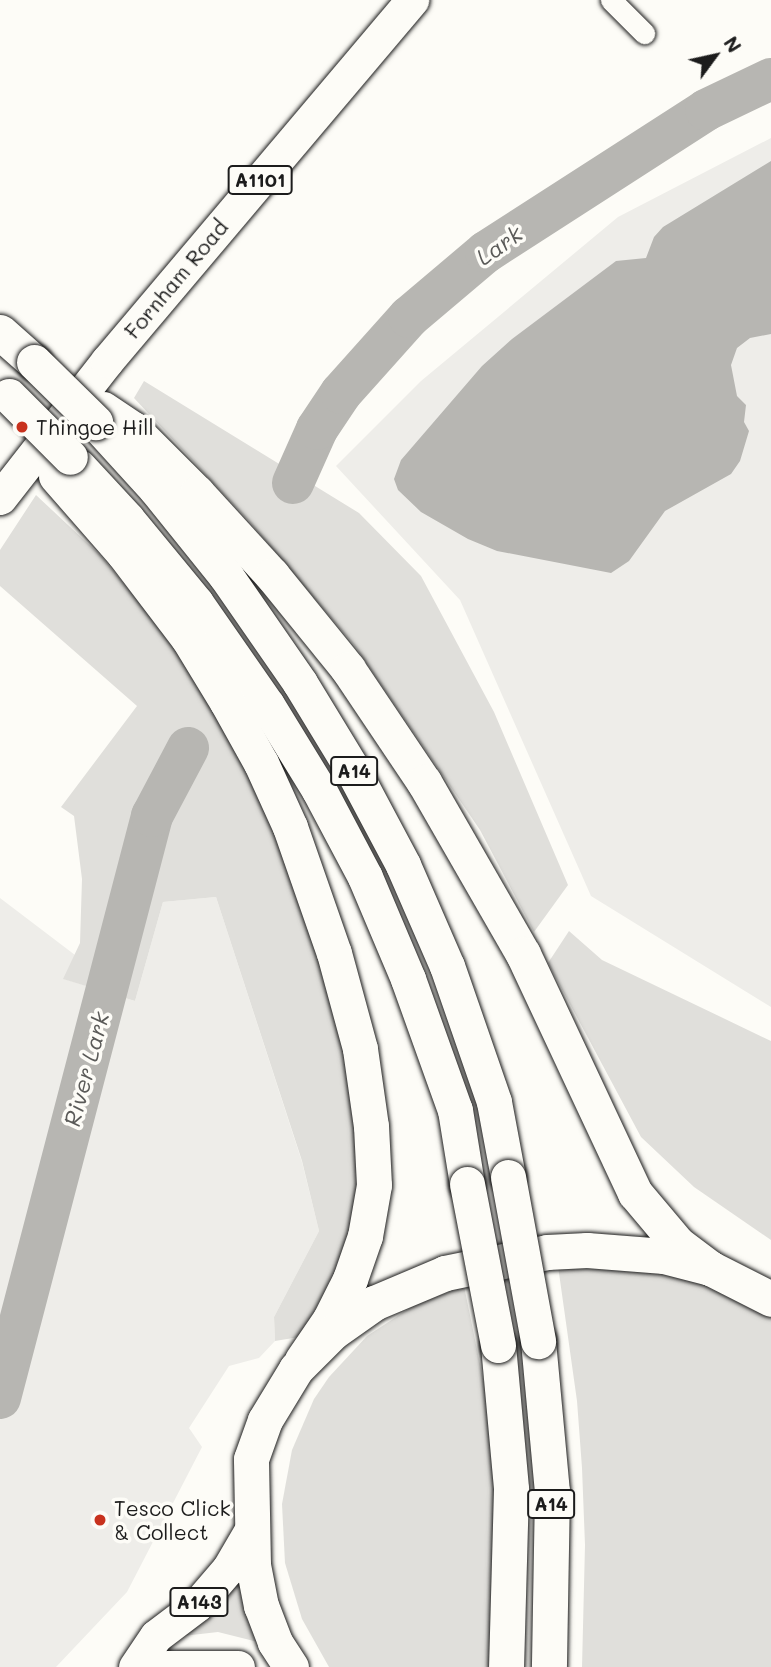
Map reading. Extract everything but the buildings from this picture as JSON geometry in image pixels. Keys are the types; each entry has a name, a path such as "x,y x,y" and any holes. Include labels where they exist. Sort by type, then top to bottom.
{"highway":[{"name":"A14","path":"0,332 59,386 99,415 133,429 197,493 272,575 348,669 424,782 523,954 635,1193 678,1244 710,1268"},
{"name":"A14","path":"3,399 63,467 188,638 261,762 316,894 360,1049 371,1126 374,1185 365,1236 350,1279 330,1320 302,1360"},
{"name":"A14","path":"99,415 226,576 300,683 351,767 403,865 447,966 494,1102 538,1340 552,1491 549,1667"},
{"name":"A14","path":"63,467 127,519 196,603 267,705 319,790 365,877 408,979 454,1110 498,1345 511,1489 506,1667"},
{"path":"292,1667 275,1642 261,1606 253,1565 251,1459 265,1420 302,1360 333,1332 374,1303 445,1273 547,1252 599,1250 664,1256 710,1268 770,1296"}],"main road":[{"name":"Fornham Road","path":"4,482 412,0"},
{"name":"A143","path":"135,1667 156,1636 197,1605 228,1570 252,1528"},
{"path":"167,1667 239,1667"}],"street":[{"path":"611,0 645,33"}],"shaded area":[{"path":"771,138 771,1007 591,896 460,600 336,466 421,381 618,217"},
{"path":"771,161 771,334 750,338 737,348 731,365 737,396 746,405 744,422 749,431 740,461 731,474 665,511 629,561 611,573 497,551 468,539 421,512 398,490 394,479 401,460 482,366 512,339 616,261 646,258 654,237 663,227"},
{"path":"144,381 359,513 421,576 494,712 568,885 534,932 480,830 355,646 249,521 134,398"},
{"path":"36,495 100,555 160,627 240,749 299,880 336,996 359,1134 362,1204 349,1251 299,1337 275,1341 274,1317 319,1231 302,1161 216,897 163,902 135,1001 63,979 80,943 82,879 74,816 61,807 137,706 0,586 0,550"},
{"path":"216,897 302,1162 319,1231 274,1317 275,1341 259,1358 229,1366 189,1428 202,1447 127,1592 56,1667 0,1667 0,898 75,955 64,979 135,1001 163,902"},
{"path":"569,931 602,960 771,1041 771,1240 694,1187 641,1137 548,963"},
{"path":"558,1266 675,1267 771,1314 771,1667 582,1667 585,1545 582,1468 577,1401"},
{"path":"464,1286 489,1408 503,1531 492,1667 329,1667 302,1619 285,1563 282,1504 292,1450 314,1399 329,1377 367,1336 413,1306"},
{"path":"245,1574 266,1644 218,1632 183,1636"}],"waterway":[{"name":"Lark","path":"293,483 317,429 341,393 409,317 486,252 706,110 771,79"},
{"name":"River Lark","path":"0,1398 152,816 188,748"}],"place":[{"name":"Thingoe Hill","path":"22,427"},
{"name":"Tesco Click & Collect","path":"100,1520"}]}
